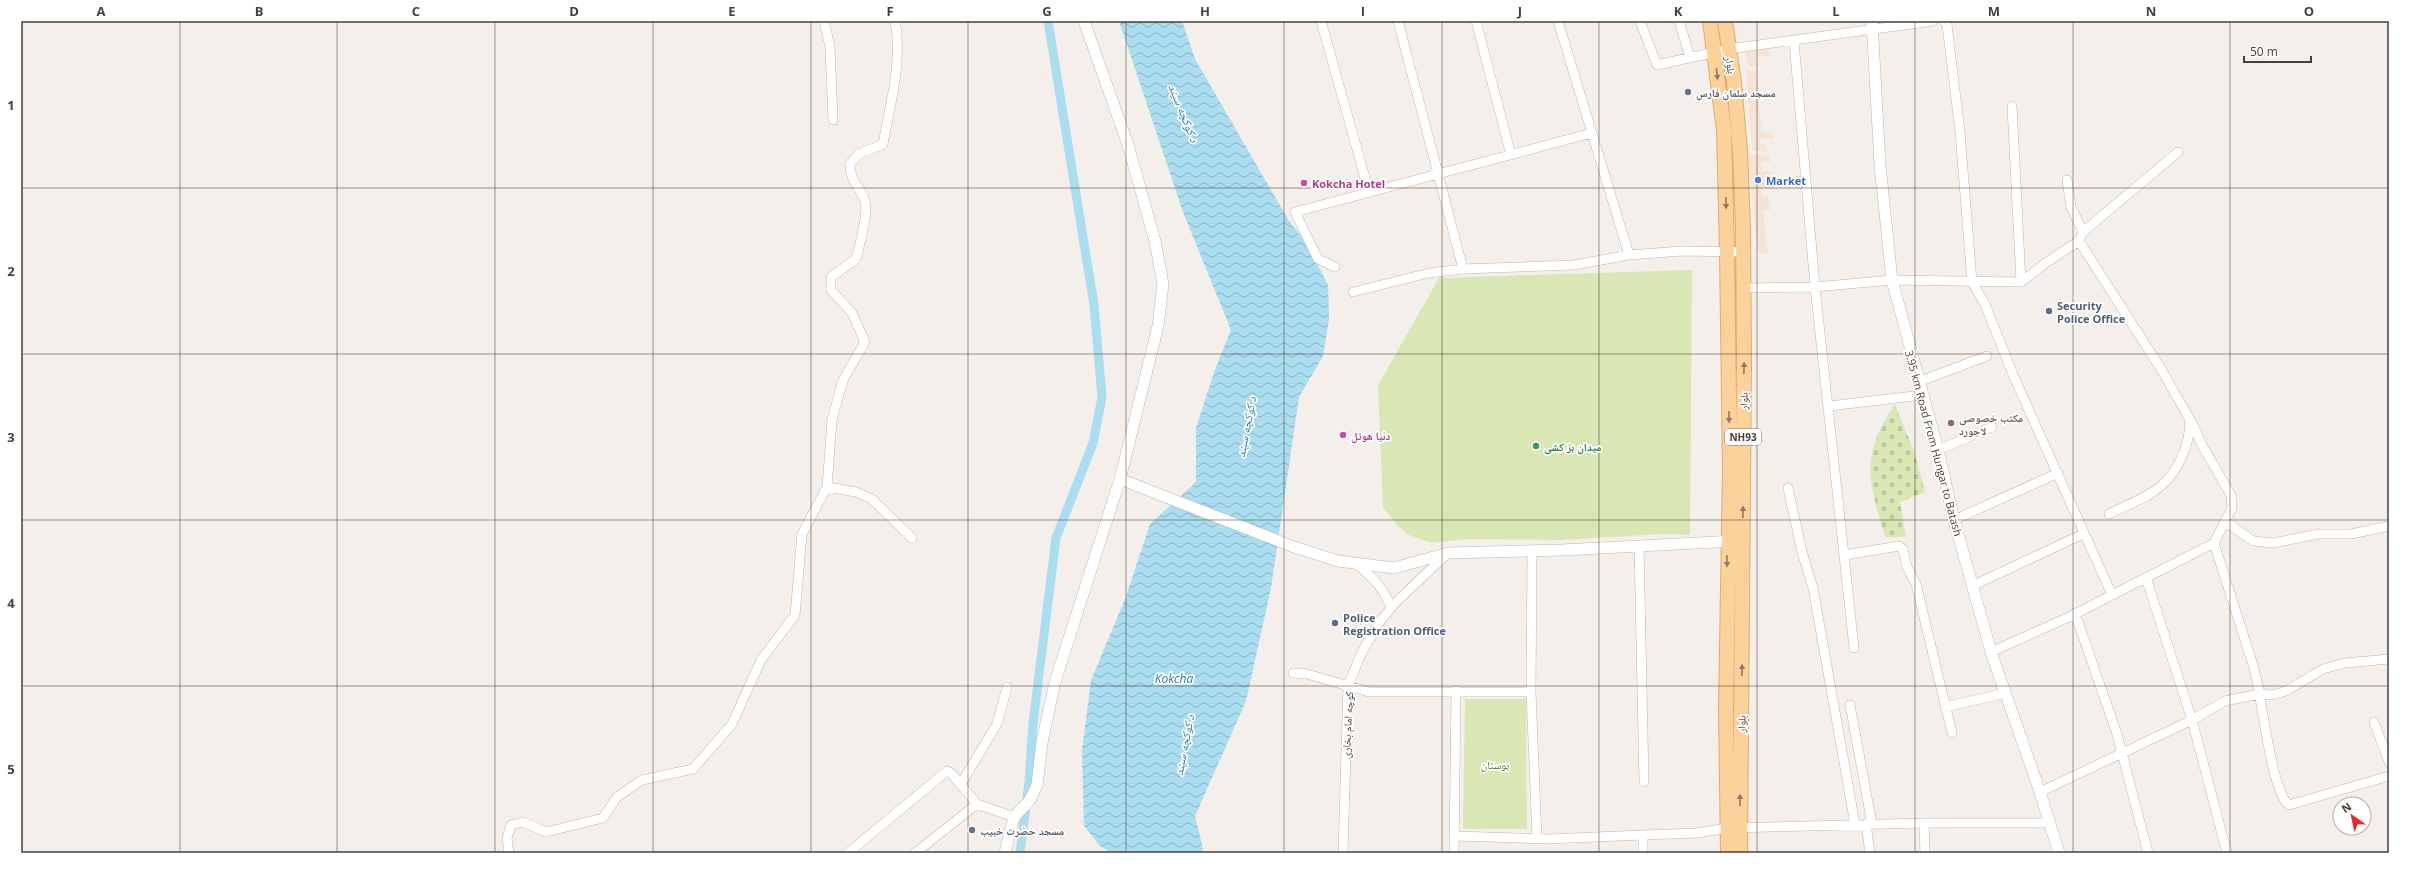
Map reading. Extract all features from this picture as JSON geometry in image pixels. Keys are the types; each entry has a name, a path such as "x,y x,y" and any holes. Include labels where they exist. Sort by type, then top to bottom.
{"main road":[{"name":"بلوار","path":"1710,21 1724,130 1730,469 1727,542 1726,709 1734,828 1740,853"},
{"name":"بلوار","path":"1725,21 1734,82 1740,151 1744,359 1743,541 1734,828 1728,853"}],"street":[{"path":"824,21 830,47 833,120"},
{"path":"509,853 507,838 511,825 523,822 546,832 603,818 617,796 642,780 693,770 732,724 761,660 795,615 802,534 827,487 832,420 843,380 865,342 852,313 831,290 831,278 856,259 865,219 865,201 850,176 850,164 860,154 883,144 894,87 898,35 895,21"},
{"path":"1005,853 1014,817 1030,800 1037,785 1042,742 1055,682 1120,479 1158,326 1163,284 1155,241 1128,145 1084,21"},
{"path":"1321,21 1369,192"},
{"path":"1398,21 1463,270"},
{"path":"1476,21 1511,155"},
{"path":"1558,21 1629,255"},
{"path":"1640,21 1657,65 1729,49 1794,41 1873,25 1933,21"},
{"path":"1679,21 1690,57"},
{"path":"1944,21 1947,24 1960,132 1972,282 1985,304 2014,377 2058,473 2083,534 2112,595"},
{"name":"3.95 km Road From Hungar to Batash","path":"1873,25 1880,165 1892,280 1918,382 1938,450 1954,520 1991,652 2040,792 2059,853"},
{"path":"1794,41 1815,287 1854,648"},
{"path":"2012,106 2021,282"},
{"path":"1335,267 1318,259 1295,212 1592,133"},
{"path":"1742,288 1815,287 1892,280 2021,282 2047,262 2079,241 2083,232 2178,152"},
{"path":"2067,180 2071,206 2083,232"},
{"path":"1991,652 2075,614 2214,544 2232,508 2231,495 2161,369 2079,241"},
{"path":"1353,292 1429,273 1574,265 1629,255 1709,250 1743,252"},
{"path":"1918,382 1987,356"},
{"path":"1829,406 1923,395"},
{"path":"2109,514 2162,484 2175,469 2185,449 2190,426 2189,418"},
{"path":"1938,450 1992,427"},
{"path":"1954,520 2058,473"},
{"path":"1120,479 1171,497 1294,546 1338,561 1394,568 1448,553 1532,551 1743,541"},
{"path":"827,487 856,492 872,499 912,538"},
{"path":"1788,488 1802,552 1814,588 1855,824"},
{"path":"2226,522 2253,540 2272,543 2319,534 2351,534 2389,526"},
{"path":"1972,586 2083,534"},
{"path":"2214,544 2253,665 2272,764 2282,798 2289,805 2389,776"},
{"path":"1639,546 1644,782"},
{"path":"1845,555 1902,547 1907,567 1916,584 1952,733"},
{"path":"1532,551 1531,692 1538,838"},
{"name":"کوچه امام بخاری","path":"1343,853 1348,686 1360,656 1378,624 1391,608 1448,553"},
{"path":"1357,564 1379,583 1386,593 1391,608"},
{"path":"2146,578 2192,720 2227,853"},
{"path":"2075,614 2122,754 2148,853"},
{"path":"2040,792 2192,720 2225,701 2272,695 2286,691 2323,669 2345,663 2389,658"},
{"path":"1293,673 1307,674 1369,692 1531,692"},
{"path":"961,784 998,724 1007,687"},
{"path":"1454,853 1456,691"},
{"path":"1945,707 2006,693"},
{"path":"1850,704 1869,824 1870,853"},
{"path":"2374,722 2389,762"},
{"path":"848,853 947,771 951,772 977,804 1014,817"},
{"path":"915,853 967,810 977,804"},
{"path":"1924,823 1925,853"},
{"path":"1455,836 1538,838 1697,833 1734,828 1855,824 2050,823"},
{"path":"1643,835 1643,853"}],"shaded area":[{"path":"1745,49 1768,49 1770,56 1757,57 1759,67 1749,67"},
{"path":"1746,70 1757,72 1761,131 1773,133 1774,139 1760,138 1761,144 1766,145 1767,152 1752,150"},
{"path":"1748,154 1769,156 1770,162 1761,162 1762,171 1771,172 1772,188 1761,188 1762,196 1769,197 1770,210 1763,210 1768,254 1758,253"}],"green space":[{"name":"میدان بز کشی","path":"1692,270 1690,535 1662,534 1561,540 1466,539 1432,543 1409,535 1397,525 1383,507 1378,385 1439,278"},
{"path":"1895,404 1915,454 1925,492 1900,502 1906,537 1885,537 1871,484 1870,469 1876,439"},
{"name":"بوستان","path":"1465,699 1526,699 1527,829 1463,829"}],"water":[{"name":"Kokcha","path":"1119,21 1182,21 1195,59 1289,221 1306,242 1328,285 1329,319 1323,356 1299,397 1271,588 1246,701 1195,816 1204,853 1111,853 1100,846 1084,826 1082,751 1091,680 1125,599 1150,524 1196,482 1196,428 1214,372 1231,330 1183,212"}],"waterway":[{"path":"1020,853 1029,782 1033,723 1056,538 1093,443 1102,397 1094,305 1048,21"}],"place":[{"name":"مسجد سلمان فارس","path":"1688,92"},
{"name":"Market","path":"1758,180"},
{"name":"Kokcha Hotel","path":"1304,183"},
{"name":"Security Police Office","path":"2049,311"},
{"name":"مکتب خصوصی لاجورد","path":"1951,423"},
{"name":"دنیا هوتل","path":"1343,435"},
{"name":"میدان بز کشی","path":"1536,446"},
{"name":"Police Registration Office","path":"1335,623"},
{"name":"مسجد حضرت خبیب","path":"972,830"}],"water label":[{"name":"د کوکچه سیند","path":"1184,113"},
{"name":"د کوکچه سیند","path":"1246,427"},
{"name":"د کوکچه سیند","path":"1184,745"}]}
